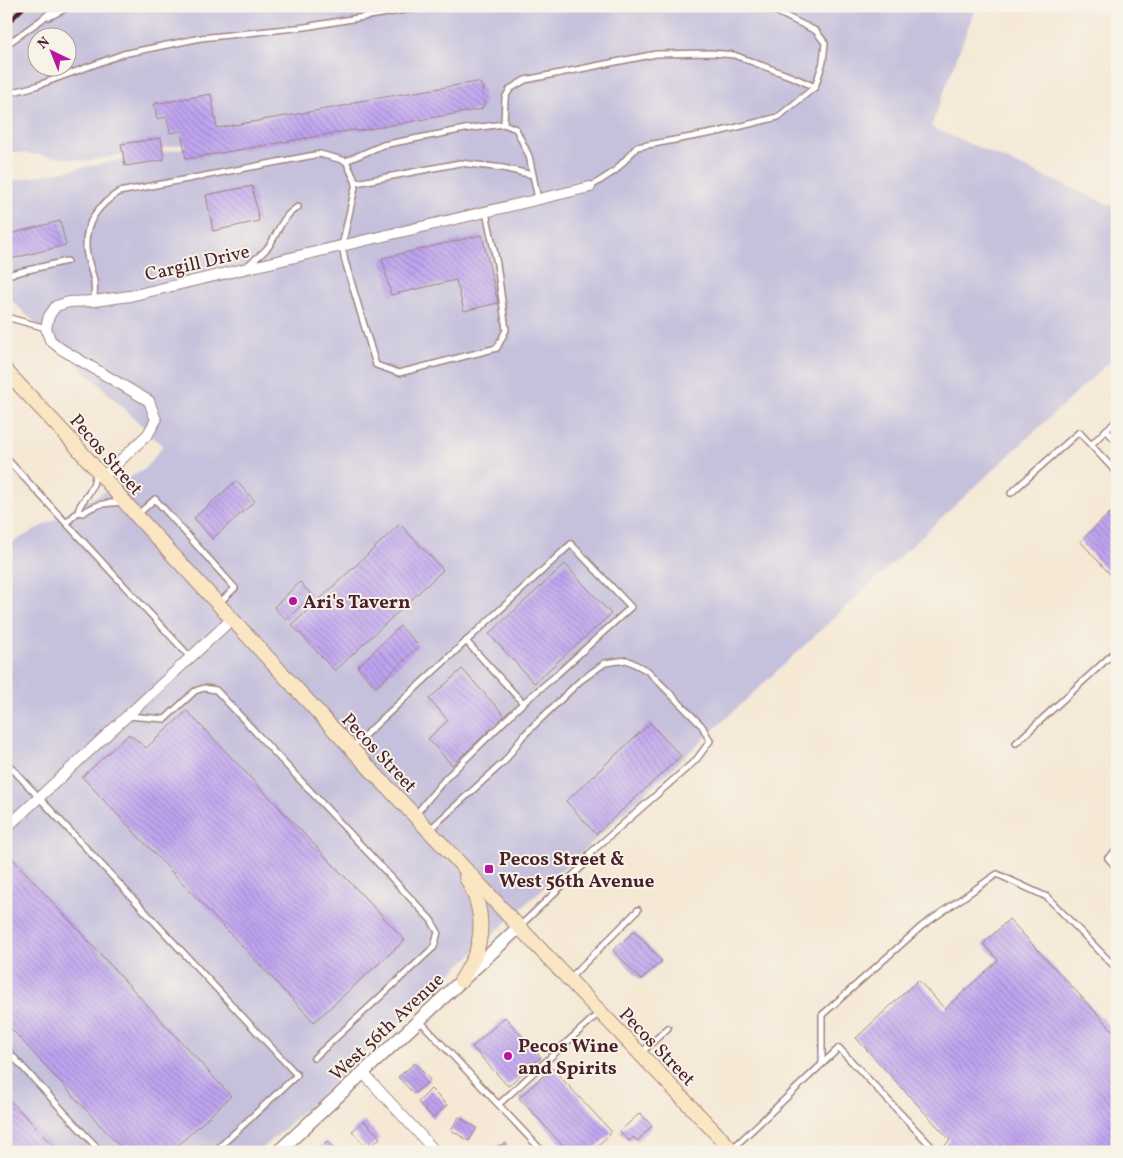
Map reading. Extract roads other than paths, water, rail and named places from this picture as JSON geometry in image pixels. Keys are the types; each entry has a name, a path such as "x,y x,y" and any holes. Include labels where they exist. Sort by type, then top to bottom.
{"main road":[{"name":"Pecos Street","path":"6,371 69,438 124,502 414,816 733,1150"},
{"path":"454,857 478,901 481,923 476,954 461,981"}],"street":[{"name":"Cargill Drive","path":"46,328 49,316 56,306 69,302 130,296 590,186"},
{"path":"46,328 50,340 61,349 150,401 156,420 148,434 100,473"},
{"path":"6,828 232,619"},
{"name":"West 56th Avenue","path":"278,1152 519,928"},
{"path":"363,1072 436,1152"}],"lane":[{"path":"6,45 58,6"},
{"path":"41,20 71,6"},
{"path":"6,94 36,86 123,54 201,38 304,27 428,6"},
{"path":"590,186 616,171 638,147 718,132 778,117 815,87 823,62 826,43 816,31 775,12 751,6"},
{"path":"504,124 504,98 510,89 525,80 656,54 712,53 734,55 815,87"},
{"path":"94,301 94,282 86,247 88,229 93,215 108,199 119,192 320,154 346,161 383,145 465,129 504,124 516,129 529,156 538,199"},
{"path":"346,161 356,183 342,246 376,365 399,373 497,348 506,330 497,264 486,211"},
{"path":"356,183 460,163 503,168 533,175"},
{"path":"244,269 269,247 290,211 298,207"},
{"path":"6,275 67,261"},
{"path":"6,306 8,317 46,328"},
{"path":"1091,445 1117,420"},
{"path":"1106,430 1117,442"},
{"path":"1011,492 1079,432 1117,473"},
{"path":"6,458 190,657"},
{"path":"66,523 78,512 79,507 100,473"},
{"path":"137,516 155,499 235,588 218,604"},
{"path":"78,512 83,513 99,504 124,502"},
{"path":"351,748 571,544 631,607 524,703 445,779 414,816"},
{"path":"466,641 524,703"},
{"path":"1016,743 1117,650"},
{"path":"429,831 505,761 522,737 580,682 605,663 627,660 648,671 702,726 710,741 696,760 591,856 519,928"},
{"path":"127,716 165,718 195,691 204,688 216,690 431,920 438,932 434,947 314,1058"},
{"path":"6,762 297,1075 214,1152"},
{"path":"1117,850 1108,858 1117,868"},
{"path":"822,1064 822,1016 922,926 997,874 1047,897 1117,969"},
{"path":"568,979 638,910"},
{"path":"499,1104 600,1012"},
{"path":"420,1020 543,1152"},
{"path":"640,1054 668,1028"},
{"path":"733,1150 839,1048 932,1147"},
{"path":"6,1049 101,1152"}],"railway":[{"path":"6,12 12,6"},
{"path":"6,25 25,6"}],"place":[{"name":"Ari's Tavern","path":"293,601"},
{"name":"Pecos Street & West 56th Avenue","path":"489,869"},
{"name":"Pecos Wine and Spirits","path":"508,1056"}]}
